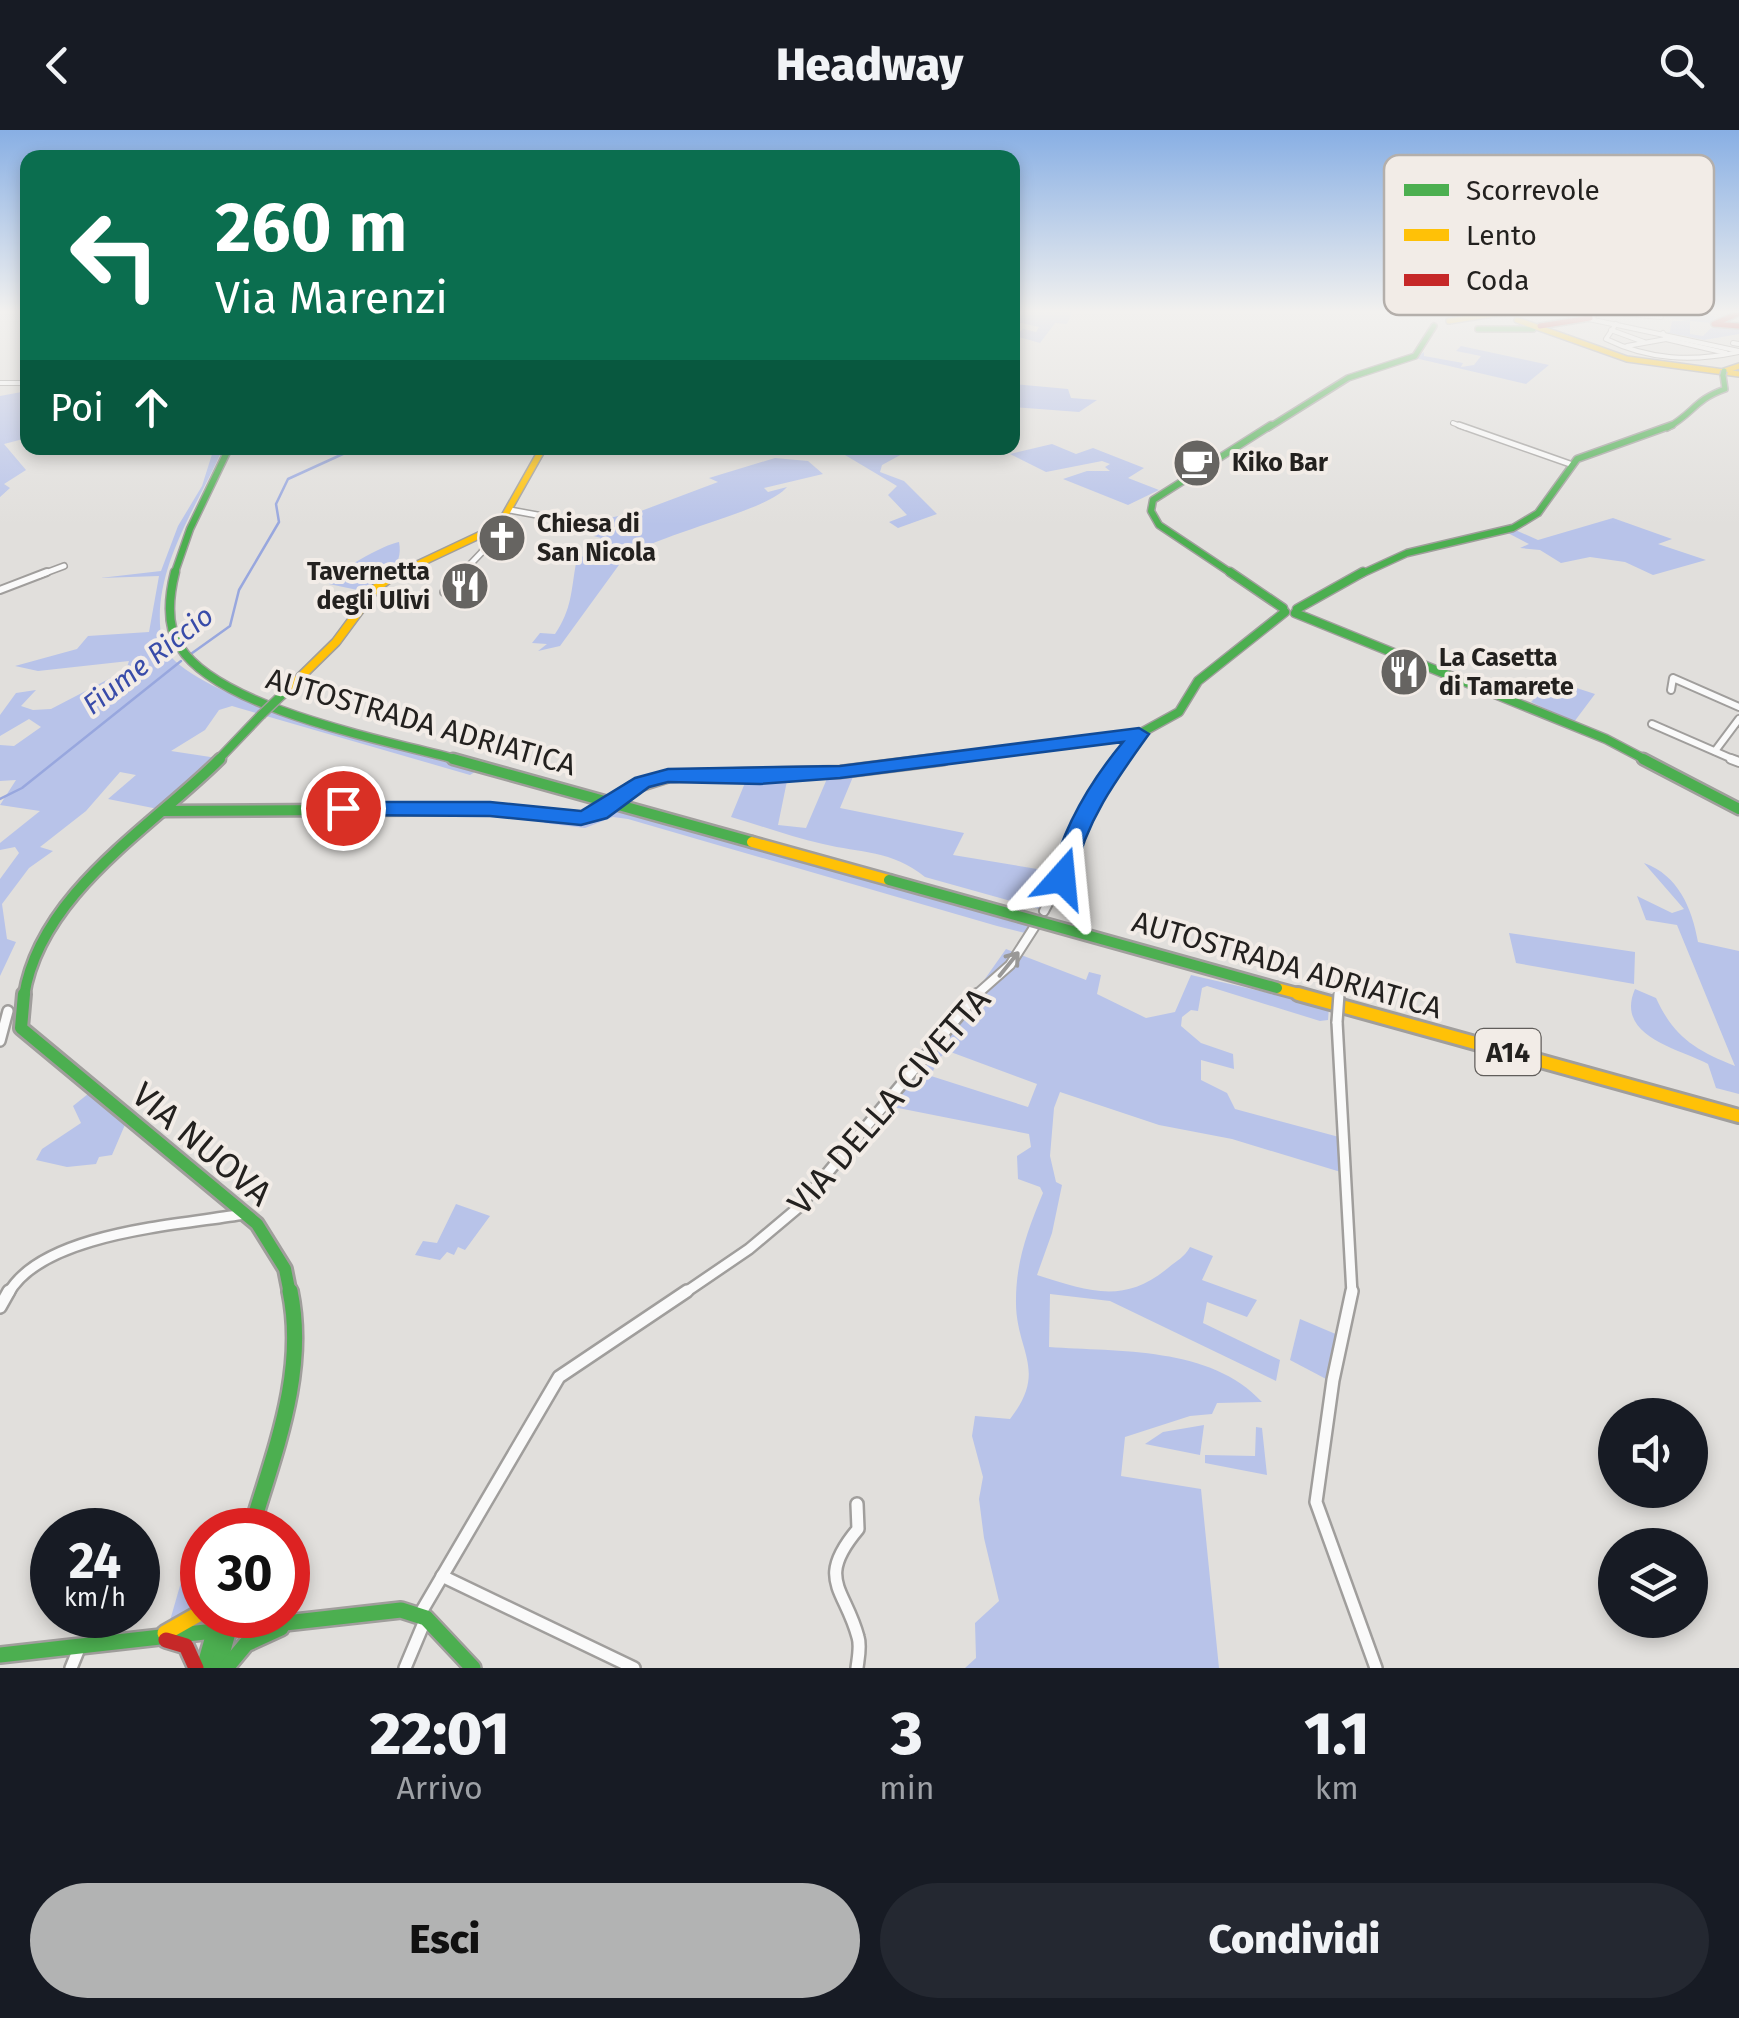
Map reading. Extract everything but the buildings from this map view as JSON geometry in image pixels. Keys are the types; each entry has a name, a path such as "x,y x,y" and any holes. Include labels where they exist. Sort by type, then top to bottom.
{"main road":[{"path":"1342,382 1283,416 1268,432 1165,489 1150,505 1159,525 1290,610 1564,720 1739,809"},
{"path":"163,810 490,809 581,818 600,813 631,788 668,776 760,777 840,772 1139,734 1179,712 1198,680 1290,610 1326,600 1389,559 1498,535 1532,518 1543,510 1570,464 1588,453 1651,436 1686,419 1700,398 1725,390 1725,382"},
{"name":"AUTOSTRADA ADRIATICA","path":"229,455 174,572 170,617 201,660 236,688 891,877 1739,1108"},
{"path":"39,917 163,810 283,694 336,642 376,588 402,570 488,534 510,510 538,455"},
{"name":"AUTOSTRADA ADRIATICA","path":"1278,984 1739,1116"},
{"path":"6,994 8,1011"},
{"name":"VIA NUOVA","path":"8,1011 21,1028 244,1214 270,1240 285,1269 297,1334 286,1410 257,1508"},
{"path":"310,1620 391,1610 423,1616 473,1668"},
{"path":"145,1639 180,1627"},
{"path":"0,1655 180,1635"},
{"path":"204,1668 212,1638"},
{"path":"218,1668 227,1638"},
{"path":"226,1668 256,1638"},
{"path":"145,1639 186,1646 196,1668"}],"street":[{"path":"1453,423 1570,464"},
{"path":"510,510 548,517"},
{"path":"444,592 482,552 488,534"},
{"path":"0,590 64,566"},
{"path":"1671,690 1672,678 1739,706"},
{"path":"1715,751 1739,719"},
{"path":"1652,724 1739,762"},
{"path":"1044,911 1062,878 1070,844 1103,779 1139,734"},
{"name":"VIA DELLA CIVETTA","path":"405,1668 442,1576 560,1377 749,1249 799,1207 842,1162 976,994 1003,973 1035,926"},
{"path":"1340,980 1337,1022 1352,1294 1333,1380 1316,1502 1376,1668"},
{"path":"0,1042 8,1011"},
{"path":"0,1307 17,1282 82,1243 244,1214"},
{"path":"856,1668 860,1638 840,1600 837,1573 839,1552 858,1528 857,1504"},
{"path":"442,1576 592,1644 634,1668"},
{"path":"72,1668 80,1646"}],"shaded area":[{"path":"1020,385 1068,389 1071,398 1097,400 1079,412 1020,408"},
{"path":"20,392 20,440 4,444 26,470 4,484 10,488 0,497 0,396"},
{"path":"1052,444 1076,454 1093,448 1144,468 1128,478 1159,490 1128,505 1063,479 1087,471 1110,471 1105,467 1110,464 1102,461 1046,472 1012,455 1020,455 1020,452"},
{"path":"212,455 220,455 178,541 162,590 162,641 179,664 216,687 267,709 478,770 470,775 232,706 219,710 205,730 171,751 217,758 163,810 108,799 136,775 120,772 86,811 40,847 53,851 29,868 2,904 7,939 16,942 0,976 0,879 19,853 15,847 0,850 0,843 40,811 0,805 16,780 0,781 0,745 14,746 41,727 29,719 0,736 0,715 16,693 36,690 21,706 51,709 126,670 129,661 38,671 15,666 77,649 88,636 149,632 159,576 100,578 161,571 178,526 202,486"},
{"path":"845,455 900,455 882,465 880,472 904,481 937,514 898,528 889,522 907,515 888,495 897,486"},
{"path":"775,458 808,461 823,474 764,488 768,492 787,487 758,505 663,539 624,558 560,646 538,651 547,644 532,643 540,633 555,634 565,616 576,563 601,538 590,535 601,524 591,522 641,511 718,482 709,478"},
{"path":"1613,518 1672,539 1658,544 1706,560 1653,575 1625,562 1590,557 1561,563 1540,550 1520,548 1529,544 1506,532 1513,529 1538,540"},
{"path":"399,542 396,565 367,592 329,584 361,559"},
{"path":"1552,680 1595,694 1574,722 1531,702"},
{"path":"855,772 840,808 964,833 953,855 1061,873 1043,910 925,877 888,857 811,841 731,817 747,778 788,776 778,825 806,828 829,774"},
{"path":"614,805 1028,926 1025,933 997,926 628,819 613,817 585,828 544,823 547,818 577,821"},
{"path":"1644,863 1666,876 1682,894 1698,942 1739,951 1739,1094 1716,1088 1708,1064 1654,1039 1634,1019 1631,1005 1635,989 1656,998 1670,1023 1687,1041 1735,1066 1677,925 1646,920 1637,896 1672,913 1684,909"},
{"path":"1509,933 1635,952 1634,984 1516,963"},
{"path":"1006,949 1086,980 1089,972 1101,975 1097,994 1146,1018 1175,1012 1191,975 1329,1007 1328,1020 1320,1021 1207,986 1202,988 1198,1011 1191,1010 1182,1017 1181,1026 1201,1043 1233,1054 1234,1069 1201,1060 1201,1080 1227,1093 1235,1109 1339,1137 1344,1173 1232,1139 1159,1125 1060,1092 1054,1108 1050,1156 1056,1182 1062,1185 1052,1233 1037,1275 1089,1290 1120,1291 1152,1280 1190,1247 1213,1256 1202,1280 1257,1300 1247,1317 1207,1302 1203,1323 1280,1360 1276,1381 1110,1301 1050,1294 1049,1347 1133,1352 1190,1361 1217,1370 1262,1402 1217,1403 1212,1414 1190,1416 1125,1437 1121,1476 1201,1489 1219,1668 965,1668 976,1658 975,1623 999,1601 984,1538 979,1499 983,1477 972,1436 975,1416 1010,1419 1027,1386 1029,1373 1017,1318 1018,1272 1043,1193 1040,1187 1018,1179 1017,1156 1031,1147 1029,1134 888,1106 969,1008 962,1004 968,991 975,993","holes":["948,1051 1037,1084 1028,1107 931,1076 938,1059"]},
{"path":"93,1090 127,1120 112,1155 99,1157 96,1164 67,1167 36,1160 42,1149 81,1123 73,1106"},
{"path":"456,1204 490,1216 465,1250 458,1247 454,1255 447,1252 440,1260 415,1255 423,1241 437,1243"},
{"path":"1300,1319 1338,1335 1328,1380 1290,1360"},
{"path":"1204,1425 1200,1455 1145,1444 1163,1432"},
{"path":"1256,1427 1262,1428 1267,1475 1205,1463 1205,1455 1255,1456"},
{"path":"180,1586 180,1617 169,1624"}],"waterway":[{"name":"Fiume Riccio","path":"188,656 230,626 239,590 279,522 276,504 288,479 341,455"},
{"name":"Fiume Riccio","path":"0,799 22,788 181,661"}],"traffic: fast":[{"path":"1283,608 1159,525 1151,511 1153,500 1253,440 1290,410 1341,382"},
{"path":"1297,609 1390,559 1496,535 1529,520 1546,505 1577,459 1665,429 1690,412 1700,398 1725,389 1724,382"},
{"path":"226,455 190,529 171,590 170,619 178,645 196,667 230,689 293,714 752,842"},
{"path":"964,756 1139,734 1179,712 1198,681 1285,612"},
{"path":"1295,613 1606,739 1739,809"},
{"path":"261,715 283,694"},
{"path":"257,1508 286,1410 295,1360 295,1317 285,1269 257,1224 21,1028 24,991 36,956 55,923 106,863 200,778 261,715"},
{"path":"600,813 631,788"},
{"path":"163,811 490,809 581,818 600,813"},
{"path":"889,880 1277,988"},
{"path":"0,1655 401,1610 426,1618 473,1668"},
{"path":"204,1668 212,1638"},
{"path":"218,1668 226,1638"},
{"path":"226,1668 246,1644 259,1638"}],"traffic: slow":[{"path":"283,694 336,642 376,588 402,570 499,526 539,455"},
{"path":"631,788 669,776 840,772 964,756"},
{"path":"752,842 889,880"},
{"path":"1277,988 1739,1116"},
{"path":"165,1633 180,1624"}],"traffic: jam":[{"path":"166,1640 186,1646 196,1668"}],"place":[{"name":"Kiko Bar","path":"1197,463"},
{"name":"Chiesa di San Nicola","path":"502,538"},
{"name":"Tavernetta degli Ulivi","path":"465,586"},
{"name":"La Casetta di Tamarete","path":"1404,672"}],"route":[{"path":"343,808 490,809 581,818 600,813 642,782 668,776 722,778 840,772 1139,734 1103,779 1070,844 1062,878"}]}
